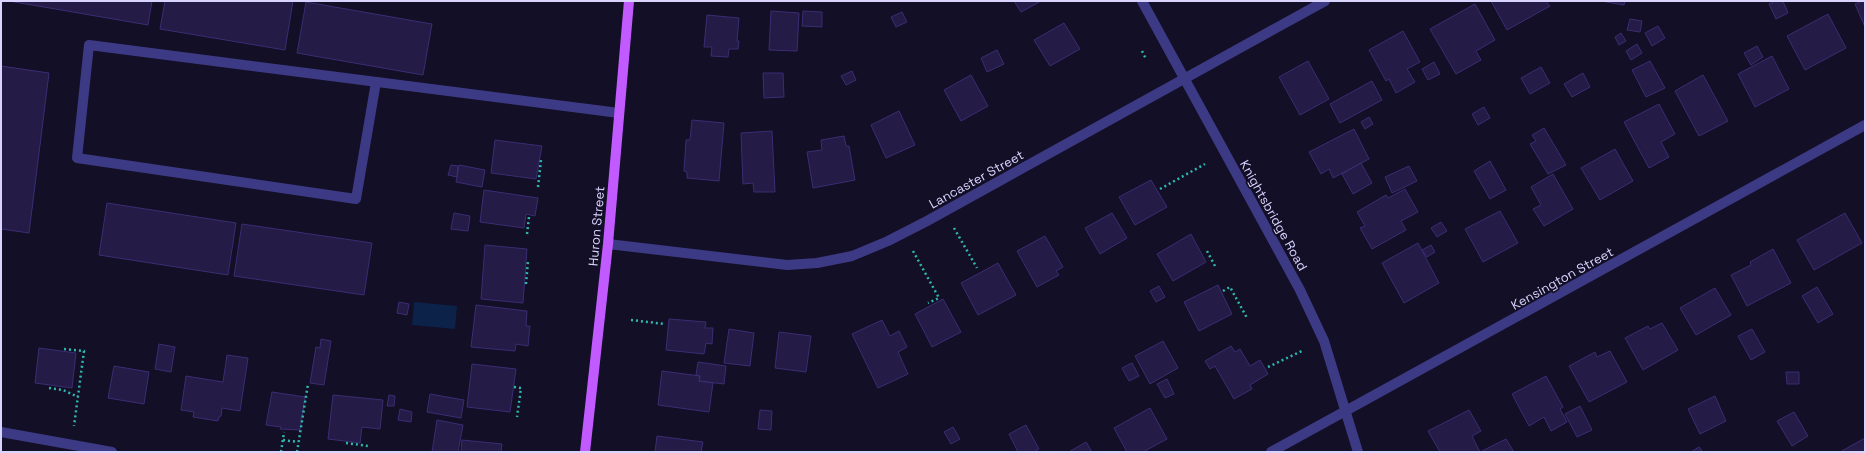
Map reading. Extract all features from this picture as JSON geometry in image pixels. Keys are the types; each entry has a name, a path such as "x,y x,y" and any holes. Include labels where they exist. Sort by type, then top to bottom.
{"main road":[{"name":"Huron Street","path":"585,452 608,244 629,1"}],"street":[{"name":"Knightsbridge Road","path":"1142,1 1300,290 1324,340 1358,452"},
{"name":"Lancaster Street","path":"608,244 787,265 817,263 852,256 888,241 927,221 1325,1"},
{"path":"376,82 356,199 77,158 90,45 619,113"},
{"name":"Kensington Street","path":"1270,452 1865,126"},
{"path":"1,432 112,452"}],"path":[{"path":"1142,51 1146,59"},
{"path":"538,186 542,160"},
{"path":"1160,189 1206,164"},
{"path":"527,234 529,217"},
{"path":"954,228 977,268"},
{"path":"913,251 939,298 928,303"},
{"path":"1207,251 1215,266"},
{"path":"526,284 528,261"},
{"path":"1223,291 1230,287 1247,318"},
{"path":"631,320 665,324"},
{"path":"64,349 84,351 74,426"},
{"path":"1268,367 1304,350"},
{"path":"297,452 308,384"},
{"path":"514,387 521,388 517,417"},
{"path":"49,388 64,390 78,397"},
{"path":"281,452 284,432"},
{"path":"283,440 298,442"},
{"path":"346,443 368,446"}],"water":[{"path":"414,302 457,306 455,329 412,325"}],"building":[{"path":"9,1 152,1 148,25"},
{"path":"165,1 293,1 285,50 160,29"},
{"path":"1014,1 1041,1 1021,12"},
{"path":"1491,1 1546,1 1550,6 1507,30"},
{"path":"1601,1 1625,1 1624,5"},
{"path":"1775,1 1783,1 1788,13 1776,19 1769,4"},
{"path":"1865,1 1865,27 1855,4"},
{"path":"306,2 432,24 423,75 297,53"},
{"path":"1475,4 1495,40 1476,51 1481,60 1456,74 1430,29"},
{"path":"771,11 799,13 797,51 769,50"},
{"path":"803,11 822,12 822,27 802,26"},
{"path":"902,12 907,22 896,27 891,17"},
{"path":"1828,14 1846,48 1805,70 1787,36"},
{"path":"707,15 739,18 737,41 739,41 738,49 729,49 728,57 711,56 712,47 704,47"},
{"path":"1630,19 1642,21 1640,32 1627,30"},
{"path":"1064,23 1080,49 1050,66 1034,40"},
{"path":"1658,26 1665,38 1652,46 1645,33"},
{"path":"1403,31 1420,62 1407,69 1415,82 1396,93 1389,79 1386,81 1369,50"},
{"path":"1621,33 1626,41 1619,45 1615,37"},
{"path":"1637,44 1642,53 1631,60 1626,51"},
{"path":"1757,46 1763,57 1751,65 1744,53"},
{"path":"997,50 1004,64 987,72 981,58"},
{"path":"1772,56 1789,89 1755,107 1738,74"},
{"path":"1308,61 1329,99 1300,115 1279,77"},
{"path":"1650,61 1665,88 1646,97 1632,70"},
{"path":"1434,62 1440,74 1428,80 1422,69"},
{"path":"1,66 49,73 29,233 1,229"},
{"path":"1541,67 1550,83 1530,94 1521,78"},
{"path":"852,71 856,80 846,85 841,76"},
{"path":"763,73 783,73 784,97 764,98"},
{"path":"1583,73 1590,87 1572,97 1564,84"},
{"path":"971,75 988,106 961,121 944,90"},
{"path":"1703,75 1728,121 1699,136 1675,91"},
{"path":"1372,81 1382,100 1340,123 1330,104"},
{"path":"1659,104 1675,134 1661,142 1669,157 1649,168 1624,122"},
{"path":"1484,107 1490,118 1478,125 1472,114"},
{"path":"899,111 915,145 886,158 871,125"},
{"path":"1369,117 1373,124 1365,129 1361,122"},
{"path":"692,120 724,123 719,181 687,178 687,172 684,171 686,140 690,140"},
{"path":"1544,128 1566,165 1548,174 1530,144 1536,141 1532,135"},
{"path":"1354,129 1369,159 1333,178 1329,169 1321,174 1309,152"},
{"path":"772,131 775,192 754,192 753,183 743,184 741,133"},
{"path":"844,136 846,146 849,146 855,180 813,188 807,152 822,150 821,140"},
{"path":"495,140 542,146 536,179 491,173"},
{"path":"1615,149 1633,181 1600,200 1581,168"},
{"path":"1490,161 1506,190 1490,199 1474,171"},
{"path":"1361,163 1372,183 1353,194 1342,174"},
{"path":"451,165 458,166 457,177 448,175"},
{"path":"459,165 485,170 482,187 456,182"},
{"path":"1409,166 1417,181 1392,193 1385,177"},
{"path":"1553,174 1573,209 1544,226 1533,209 1541,205 1531,187"},
{"path":"1151,180 1167,207 1135,225 1119,197"},
{"path":"1405,189 1418,212 1401,221 1406,230 1372,249 1360,228 1365,226 1357,212 1386,195 1388,198"},
{"path":"484,190 538,198 535,216 526,214 524,228 480,222"},
{"path":"107,203 236,223 228,275 99,255"},
{"path":"1500,211 1518,243 1483,262 1465,229"},
{"path":"454,213 470,216 468,231 451,229"},
{"path":"1112,213 1127,238 1100,254 1085,228"},
{"path":"1845,213 1862,243 1814,270 1797,240"},
{"path":"1441,222 1447,231 1437,237 1431,228"},
{"path":"242,224 372,243 364,295 234,276"},
{"path":"1191,234 1206,262 1173,281 1157,254"},
{"path":"1045,236 1063,267 1056,271 1059,275 1037,287 1017,251"},
{"path":"1418,243 1439,283 1404,303 1382,263"},
{"path":"485,245 527,249 523,303 481,299"},
{"path":"1431,245 1435,252 1427,257 1422,250"},
{"path":"1773,249 1791,283 1747,306 1731,275 1751,265 1750,262"},
{"path":"998,263 1016,295 978,315 961,283"},
{"path":"1218,285 1232,314 1199,331 1184,302"},
{"path":"1159,286 1165,297 1156,302 1150,291"},
{"path":"1817,287 1833,314 1818,323 1802,296"},
{"path":"1715,288 1731,315 1696,335 1680,308"},
{"path":"943,299 961,332 932,347 915,314"},
{"path":"399,302 409,304 407,315 397,313"},
{"path":"476,305 527,311 526,326 530,326 528,346 516,344 515,351 471,347"},
{"path":"669,319 706,322 705,328 713,328 712,344 706,343 704,354 666,350"},
{"path":"882,320 890,336 899,331 907,347 898,352 908,374 878,388 852,334"},
{"path":"1662,323 1678,350 1643,370 1625,338 1648,326 1650,329"},
{"path":"729,329 754,333 750,366 724,363"},
{"path":"1752,329 1765,352 1751,360 1738,336"},
{"path":"779,332 811,336 806,372 775,368"},
{"path":"321,339 331,341 324,385 310,383 316,347 320,348"},
{"path":"1163,341 1178,368 1150,384 1135,356"},
{"path":"159,344 175,347 171,372 155,369"},
{"path":"1231,346 1235,352 1240,349 1250,366 1260,360 1268,374 1250,385 1252,389 1234,399 1215,366 1210,369 1205,361"},
{"path":"39,348 76,353 72,388 35,383"},
{"path":"1610,351 1627,382 1589,402 1569,366 1595,352 1597,357"},
{"path":"227,355 248,358 240,411 222,408 221,416 219,417 218,421 193,417 194,412 181,410 186,376 223,382"},
{"path":"698,362 726,366 724,384 699,381 700,376 696,375"},
{"path":"1132,363 1139,376 1129,381 1122,368"},
{"path":"472,364 516,369 510,412 467,407"},
{"path":"114,366 149,372 144,404 108,398"},
{"path":"662,371 700,376 699,381 713,383 709,412 658,405"},
{"path":"1786,372 1799,372 1799,384 1787,384"},
{"path":"1546,376 1563,407 1560,409 1567,422 1551,431 1544,417 1529,426 1512,394"},
{"path":"1167,379 1174,394 1165,398 1157,384"},
{"path":"272,392 305,397 300,430 280,429 281,427 266,425"},
{"path":"430,394 464,400 461,418 427,412"},
{"path":"333,395 383,400 380,429 362,427 360,443 328,439"},
{"path":"389,395 395,396 394,406 387,406"},
{"path":"1715,396 1726,421 1700,434 1688,409"},
{"path":"1580,406 1592,430 1577,437 1565,414"},
{"path":"1150,408 1167,439 1143,452 1127,452 1114,428"},
{"path":"400,409 412,412 411,422 398,420"},
{"path":"760,410 772,411 771,430 758,429"},
{"path":"1469,410 1481,431 1472,436 1480,452 1440,452 1428,431"},
{"path":"1794,412 1808,436 1792,446 1777,421"},
{"path":"437,420 463,425 458,452 432,452"},
{"path":"1026,425 1039,449 1034,452 1018,452 1009,434"},
{"path":"953,427 960,439 951,444 944,432"},
{"path":"657,436 703,442 701,452 655,452"},
{"path":"1865,438 1865,452 1840,452"},
{"path":"1506,439 1514,452 1482,451"},
{"path":"462,440 502,444 501,452 461,452"},
{"path":"1086,442 1092,452 1069,452"},
{"path":"1699,447 1703,452 1691,452"}]}
